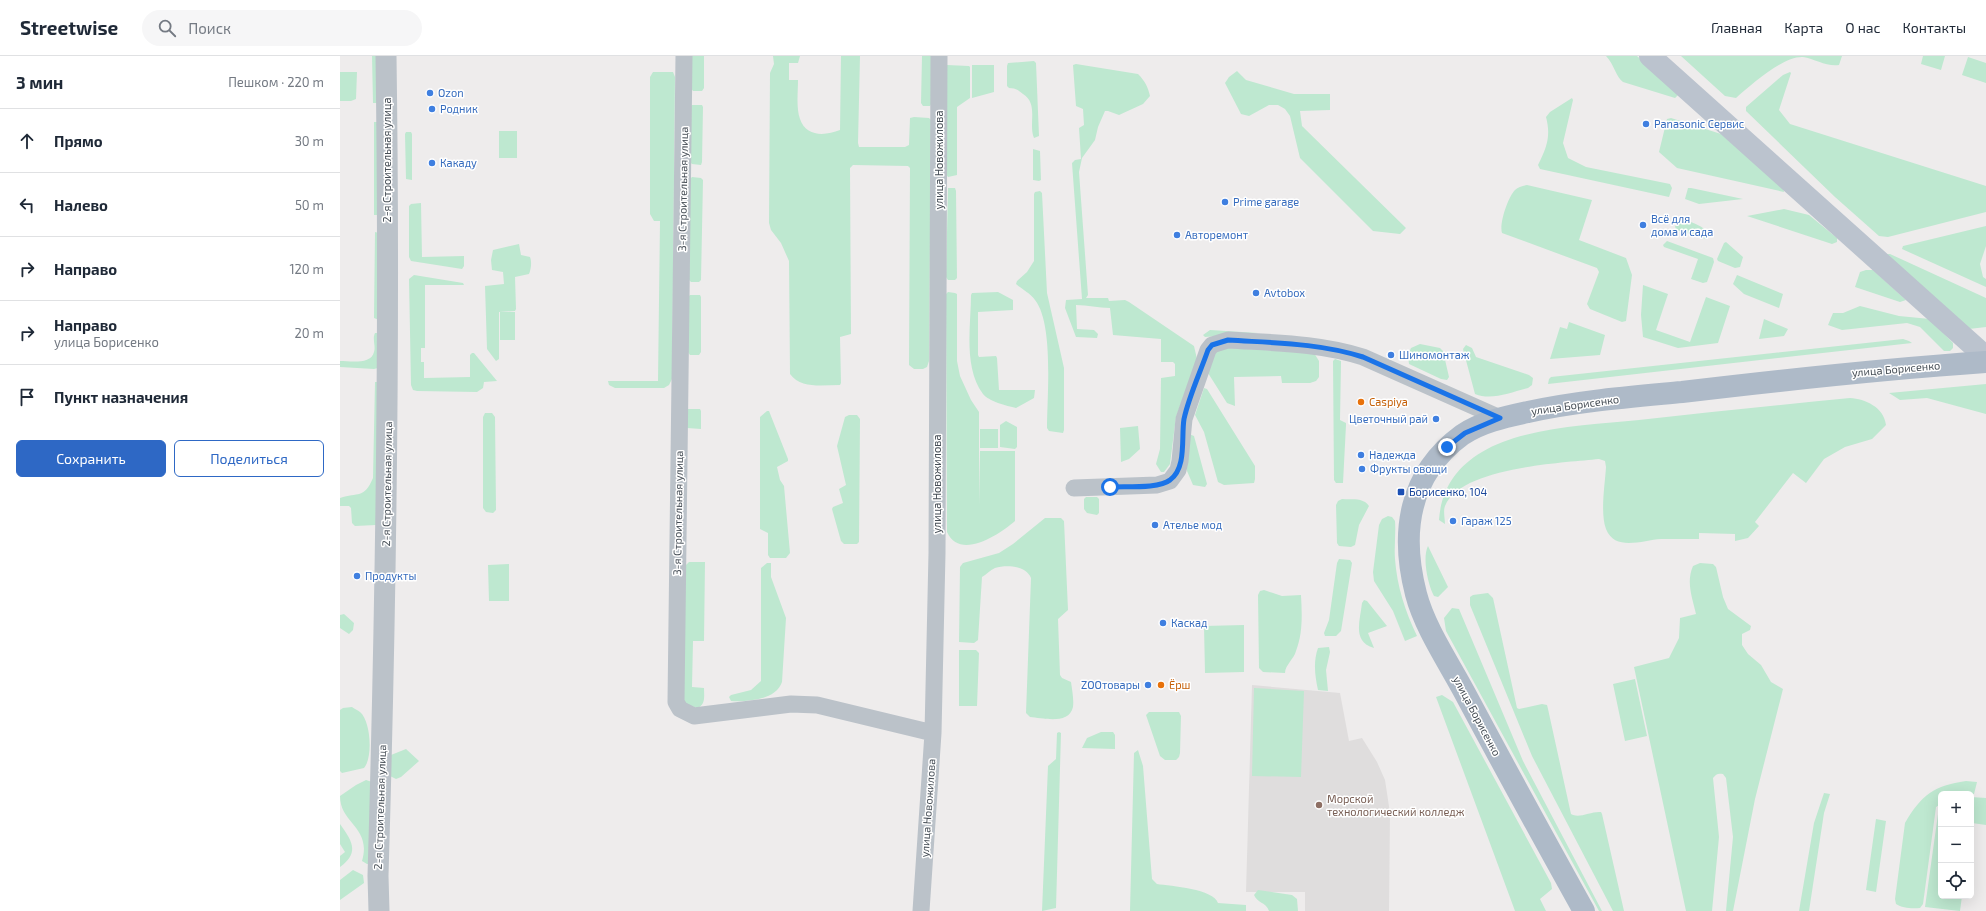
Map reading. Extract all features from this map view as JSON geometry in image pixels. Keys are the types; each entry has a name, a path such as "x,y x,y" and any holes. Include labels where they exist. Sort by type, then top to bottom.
{"main road":[{"path":"1650,56 1986,358"},
{"name":"улица Борисенко","path":"1584,911 1427,622 1420,606 1412,578 1410,528 1415,496 1429,466 1447,447 1465,433 1500,418 1568,404 1900,368 1986,362"}],"street":[{"name":"2-я Строительная улица","path":"379,911 378,876 385,638 388,414 386,56"},
{"name":"3-я Строительная улица","path":"684,56 676,702 680,708 694,716 791,704 817,706 933,733"},
{"name":"улица Новожилова","path":"921,911 933,733 938,471 939,56"},
{"path":"1074,488 1157,485 1170,481 1178,470 1184,419 1208,350 1212,345 1228,340 1326,347 1346,352 1363,357 1500,418"}],"shaded area":[{"name":"Морской технологический колледж","path":"1252,685 1340,693 1349,741 1362,738 1377,762 1385,780 1390,813 1389,911 1305,911 1305,892 1246,892"}],"green space":[{"path":"372,56 377,56 378,103 373,103"},
{"path":"692,56 704,56 704,88 702,91 693,91 691,88"},
{"path":"773,56 800,56 798,63 789,63 789,80 798,80 798,105 800,119 803,125 811,132 822,134 840,130 841,56 860,56 859,147 905,147 909,145 910,118 929,118 931,120 929,361 927,367 923,369 914,369 909,365 910,168 908,166 853,165 850,168 851,334 840,337 841,383 840,385 806,384 795,379 790,374 789,261 781,243 771,230 769,223 770,73 774,64"},
{"path":"922,56 933,56 932,103 930,106 923,106 921,103"},
{"path":"1606,56 1637,56 1677,92 1678,95 1675,98 1623,82"},
{"path":"1681,56 1842,56 1839,65 1826,64 1803,57 1786,61 1768,72 1736,98 1725,96"},
{"path":"1923,56 1945,56 1941,70 1921,64"},
{"path":"1968,57 1986,63 1986,83 1962,75"},
{"path":"1034,61 1036,63 1039,136 1034,138 1032,132 1031,103 1020,91 1007,86 1007,66 1008,63"},
{"path":"1076,64 1138,74 1146,84 1150,96 1143,104 1119,115 1105,111 1098,127 1095,140 1082,158 1079,172 1088,295 1086,298 1108,298 1109,301 1125,300 1194,346 1197,359 1176,417 1170,464 1164,472 1161,472 1156,464 1160,449 1161,378 1175,376 1175,364 1173,362 1161,362 1161,339 1113,335 1110,308 1076,305 1077,329 1094,330 1098,334 1097,338 1076,337 1065,308 1066,300 1082,299 1072,163 1075,160 1081,159 1079,128 1084,125 1083,109 1076,106 1073,65"},
{"path":"947,65 970,67 970,98 957,107 957,175 948,177 946,174"},
{"path":"972,65 994,65 994,92 972,98"},
{"path":"1237,71 1246,80 1294,94 1330,94 1330,110 1300,111 1302,126 1406,228 1400,234 1373,231 1300,158 1290,116 1285,109 1278,105 1269,105 1249,116 1241,114 1225,83 1229,77"},
{"path":"340,72 357,72 356,99 351,101 340,101"},
{"path":"653,72 673,72 675,77 672,379 669,385 664,388 615,388 609,385 608,381 658,381 660,221 654,221 650,214 650,77"},
{"path":"1790,72 1791,73 1779,110 1790,124 1986,186 1986,212 1888,237 1879,236 1835,197 1746,111 1746,107 1783,75"},
{"path":"1572,98 1573,100 1563,143 1568,158 1586,167 1670,184 1672,188 1669,197 1540,169 1538,165 1544,153 1548,136 1546,117 1550,112"},
{"path":"692,105 702,105 703,107 701,165 692,164 690,162 690,107"},
{"path":"1671,118 1721,134 1783,187 1784,192 1677,168 1659,152 1667,119"},
{"path":"374,122 377,122 378,215 374,215"},
{"path":"499,131 517,131 517,158 499,158"},
{"path":"406,132 411,132 412,134 412,180 406,179"},
{"path":"1033,149 1040,151 1041,180 1039,181 1033,180"},
{"path":"692,177 701,178 703,180 701,280 699,282 691,282 689,280 690,179"},
{"path":"1527,185 1592,200 1579,240 1626,258 1632,275 1626,321 1622,322 1590,309 1587,304 1599,272 1597,268 1502,233 1501,229 1503,217 1512,193 1516,189"},
{"path":"948,188 955,188 956,191 957,278 955,280 948,280 946,277"},
{"path":"1688,188 1743,199 1699,204 1685,199"},
{"path":"1040,191 1042,193 1047,293 1064,368 1063,433 1049,431 1047,428 1048,361 1045,326 1041,311 1035,300 1016,284 1017,281 1027,272 1034,261 1034,194 1035,192"},
{"path":"421,203 422,257 464,256 464,266 462,269 411,261 409,257 409,206 411,204"},
{"path":"1784,209 1809,215 1837,238 1837,242 1832,244 1747,216"},
{"path":"1686,221 1707,231 1709,233 1706,239 1676,230 1675,226"},
{"path":"1986,226 1986,246 1980,264 1983,277 1986,279 1986,287 1902,249 1903,246"},
{"path":"375,232 379,233 379,320 374,318"},
{"path":"1667,241 1713,258 1714,262 1707,282 1703,283 1691,279 1698,259 1664,247 1663,245"},
{"path":"1726,242 1743,257 1740,267 1735,268 1718,261 1717,259 1724,243"},
{"path":"519,244 521,255 530,257 531,268 529,274 515,277 515,311 499,312 499,359 496,361 487,349 485,286 504,284 503,272 492,270 491,260 493,250"},
{"path":"1886,254 1890,254 1986,298 1986,327 1969,329"},
{"path":"1873,270 1906,300 1900,302 1855,287 1860,272"},
{"path":"414,275 463,283 464,285 425,285 425,348 421,348 421,362 424,362 424,378 470,377 470,355 474,353 497,381 484,382 483,388 477,392 413,390 411,385 409,279"},
{"path":"1737,275 1783,294 1779,308 1744,294 1733,284"},
{"path":"1643,285 1668,294 1656,330 1690,342 1706,297 1730,306 1718,343 1678,348 1643,337 1641,315"},
{"path":"948,292 957,294 957,361 960,376 971,400 979,412 979,505 980,451 1015,451 1015,521 990,538 970,545 961,544 953,540 947,532 946,294"},
{"path":"998,292 1013,300 1013,310 978,312 978,355 979,357 996,356 999,390 1035,390 1034,398 1016,408 1003,405 985,397 977,383 970,359 971,295 972,293"},
{"path":"690,295 700,295 701,297 701,352 699,355 690,355 688,352"},
{"path":"1860,306 1899,316 1930,319 1953,343 1953,348 1950,351 1944,351 1920,327 1907,323 1842,330 1828,325 1833,313 1843,313"},
{"path":"500,312 515,312 515,340 500,340"},
{"path":"1764,319 1788,329 1784,336 1759,339"},
{"path":"1569,322 1605,335 1600,355 1550,359 1560,327 1567,329"},
{"path":"1210,330 1258,333 1205,337 1203,335"},
{"path":"375,333 379,333 378,368 340,367 340,361 354,362 369,359 374,352"},
{"path":"1903,339 1912,343 1548,384 1551,377"},
{"path":"1420,344 1440,348 1443,351 1449,377 1447,380 1441,379 1409,364 1408,355 1411,348"},
{"path":"1466,345 1472,348 1476,357 1529,375 1533,378 1532,385 1528,388 1508,394 1488,397 1475,394 1463,349"},
{"path":"1228,348 1314,353 1319,361 1319,377 1316,381 1310,383 1282,383 1281,376 1234,377 1235,406 1227,403 1208,373 1211,360 1217,351"},
{"path":"1335,359 1341,361 1340,420 1346,423 1343,483 1336,483 1334,480 1333,361"},
{"path":"375,382 378,382 376,525 355,526 352,523 351,508 349,506 340,506 340,498 360,494 367,489 373,478"},
{"path":"1986,384 1986,414 1927,398 1900,400 1889,393"},
{"path":"1204,388 1207,389 1255,466 1254,483 1224,485 1218,482 1204,432 1195,415"},
{"path":"1850,398 1862,400 1873,405 1882,413 1886,425 1872,439 1845,447 1824,459 1806,483 1793,473 1755,522 1759,526 1748,538 1735,541 1735,534 1699,533 1699,539 1661,539 1630,543 1623,543 1616,540 1610,536 1604,522 1603,507 1606,467 1605,461 1599,459 1538,465 1491,475 1471,483 1455,493 1444,508 1445,524 1439,520 1443,499 1457,472 1482,452 1517,437 1558,428"},
{"path":"700,409 701,429 687,428 686,410"},
{"path":"769,411 788,459 788,461 777,467 780,480 784,486 790,553 786,558 770,558 768,555 768,533 760,529 760,417"},
{"path":"485,413 492,413 495,417 496,510 493,513 486,512 483,508 483,417"},
{"path":"849,415 857,415 860,419 859,542 857,544 844,544 841,541 832,509 833,507 843,503 839,489 846,485 837,446 845,417"},
{"path":"1006,421 1017,427 1017,447 1015,449 1000,447 1000,425"},
{"path":"1138,426 1140,449 1129,459 1121,462 1120,428"},
{"path":"980,429 998,429 998,448 980,448"},
{"path":"1189,434 1194,436 1207,484 1205,487 1193,485 1187,471"},
{"path":"1086,497 1097,497 1099,499 1099,513 1097,515 1087,513 1084,509 1084,499"},
{"path":"1342,499 1364,501 1369,506 1359,525 1355,545 1351,547 1339,546 1337,543 1336,505 1338,501"},
{"path":"1388,516 1392,517 1395,521 1396,569 1405,608 1417,636 1405,641 1393,611 1374,581 1373,572 1379,525 1382,519"},
{"path":"1045,518 1061,518 1064,521 1068,610 1058,619 1060,675 1062,678 1071,682 1073,701 1071,713 1055,719 1030,717 1026,713 1031,578 1029,574 1016,567 1005,566 993,569 982,577 978,640 974,643 959,642 960,567 963,563 999,553 1013,544"},
{"path":"1428,546 1448,587 1438,597 1434,596 1428,579 1426,551"},
{"path":"1339,559 1350,560 1352,563 1341,631 1336,636 1325,636 1324,633 1329,620 1337,563"},
{"path":"689,562 705,562 704,641 693,641 692,687 704,688 702,705 697,708 686,704 683,698 685,566"},
{"path":"767,563 771,563 771,577 786,618 782,682 774,693 761,699 731,701 729,697 731,695 751,690 761,681 761,568"},
{"path":"1700,563 1713,564 1716,567 1723,597 1728,609 1751,626 1750,630 1742,634 1742,645 1748,654 1761,665 1771,682 1783,689 1755,799 1733,911 1726,911 1733,837 1726,778 1723,774 1720,774 1713,778 1719,837 1712,911 1686,911 1634,667 1669,658 1679,638 1680,618 1696,614 1690,590 1690,578 1693,566"},
{"path":"509,564 509,601 489,601 488,565"},
{"path":"1264,590 1282,596 1301,595 1302,616 1300,637 1295,654 1286,667 1285,673 1263,672 1259,668 1258,595 1260,591"},
{"path":"1488,593 1493,598 1517,708 1519,709 1542,704 1547,705 1571,814 1578,816 1601,812 1624,911 1613,911 1532,756 1470,605 1470,597 1473,595"},
{"path":"1364,600 1367,601 1387,626 1368,633 1374,648 1367,645 1360,636 1359,624 1362,603"},
{"path":"1452,608 1459,609 1523,761 1602,911 1599,911 1446,631 1444,618"},
{"path":"344,614 354,623 353,630 349,634 340,628 340,615"},
{"path":"1244,625 1244,672 1205,673 1204,626"},
{"path":"1329,647 1330,652 1326,670 1328,691 1318,690 1315,669 1316,653 1318,648"},
{"path":"959,650 976,650 979,653 977,706 959,706"},
{"path":"1635,679 1647,736 1625,741 1613,684"},
{"path":"1254,688 1304,691 1301,777 1252,776"},
{"path":"1442,695 1453,702 1551,883 1552,889 1540,899 1546,911 1515,911 1436,697"},
{"path":"352,707 360,712 367,723 370,740 369,756 364,768 342,773 340,771 340,710 343,708"},
{"path":"1149,712 1179,712 1181,716 1180,753 1176,760 1165,760 1160,756 1146,715"},
{"path":"1101,732 1113,732 1115,735 1115,749 1082,748 1087,738"},
{"path":"1057,733 1061,733 1056,908 1042,911 1048,766 1056,759"},
{"path":"406,749 419,761 401,777 396,779 390,776 391,755"},
{"path":"1138,750 1143,766 1152,879 1157,884 1201,891 1215,898 1218,903 1246,905 1246,911 1130,911 1134,753"},
{"path":"366,780 372,782 369,864 362,861 364,850 363,840 345,813 341,805 340,796"},
{"path":"1966,781 1977,782 1974,794 1974,791 1938,791 1938,806 1936,807 1923,904 1920,908 1907,908 1898,905 1896,904 1895,899 1905,823 1923,798 1937,789"},
{"path":"1824,793 1830,794 1824,813 1809,911 1799,911 1814,823"},
{"path":"1974,797 1986,798 1986,825 1974,823"},
{"path":"1938,814 1938,899 1962,899 1960,911 1925,907"},
{"path":"1876,819 1886,821 1876,892 1866,890"},
{"path":"340,824 351,841 352,851 346,862 340,867 340,856 345,852 340,844"},
{"path":"353,870 363,875 364,883 340,900 340,880"},
{"path":"1258,890 1292,895 1297,899 1298,911 1269,911 1266,906 1255,898 1254,895"}],"place":[{"name":"Ozon","path":"430,93"},
{"name":"Родник","path":"432,109"},
{"name":"Panasonic Сервис","path":"1646,124"},
{"name":"Какаду","path":"432,163"},
{"name":"Prime garage","path":"1225,202"},
{"name":"Всё для дома и сада","path":"1643,225"},
{"name":"Авторемонт","path":"1177,235"},
{"name":"Avtobox","path":"1256,293"},
{"name":"Шиномонтаж","path":"1391,355"},
{"name":"Caspiya","path":"1361,402"},
{"name":"Цветочный рай","path":"1436,419"},
{"name":"Надежда","path":"1361,455"},
{"name":"Фрукты овощи","path":"1362,469"},
{"name":"Борисенко, 104","path":"1401,492"},
{"name":"Гараж 125","path":"1453,521"},
{"name":"Ателье мод","path":"1155,525"},
{"name":"Продукты","path":"357,576"},
{"name":"Каскад","path":"1163,623"},
{"name":"ZOOтовары","path":"1148,685"},
{"name":"Ёрш","path":"1161,685"},
{"name":"Морской технологический колледж","path":"1319,805"}],"route":[{"path":"1110,487 1157,485 1170,481 1178,470 1184,419 1208,350 1212,345 1228,340 1326,347 1346,352 1363,357 1500,418 1465,433 1447,447"}]}
